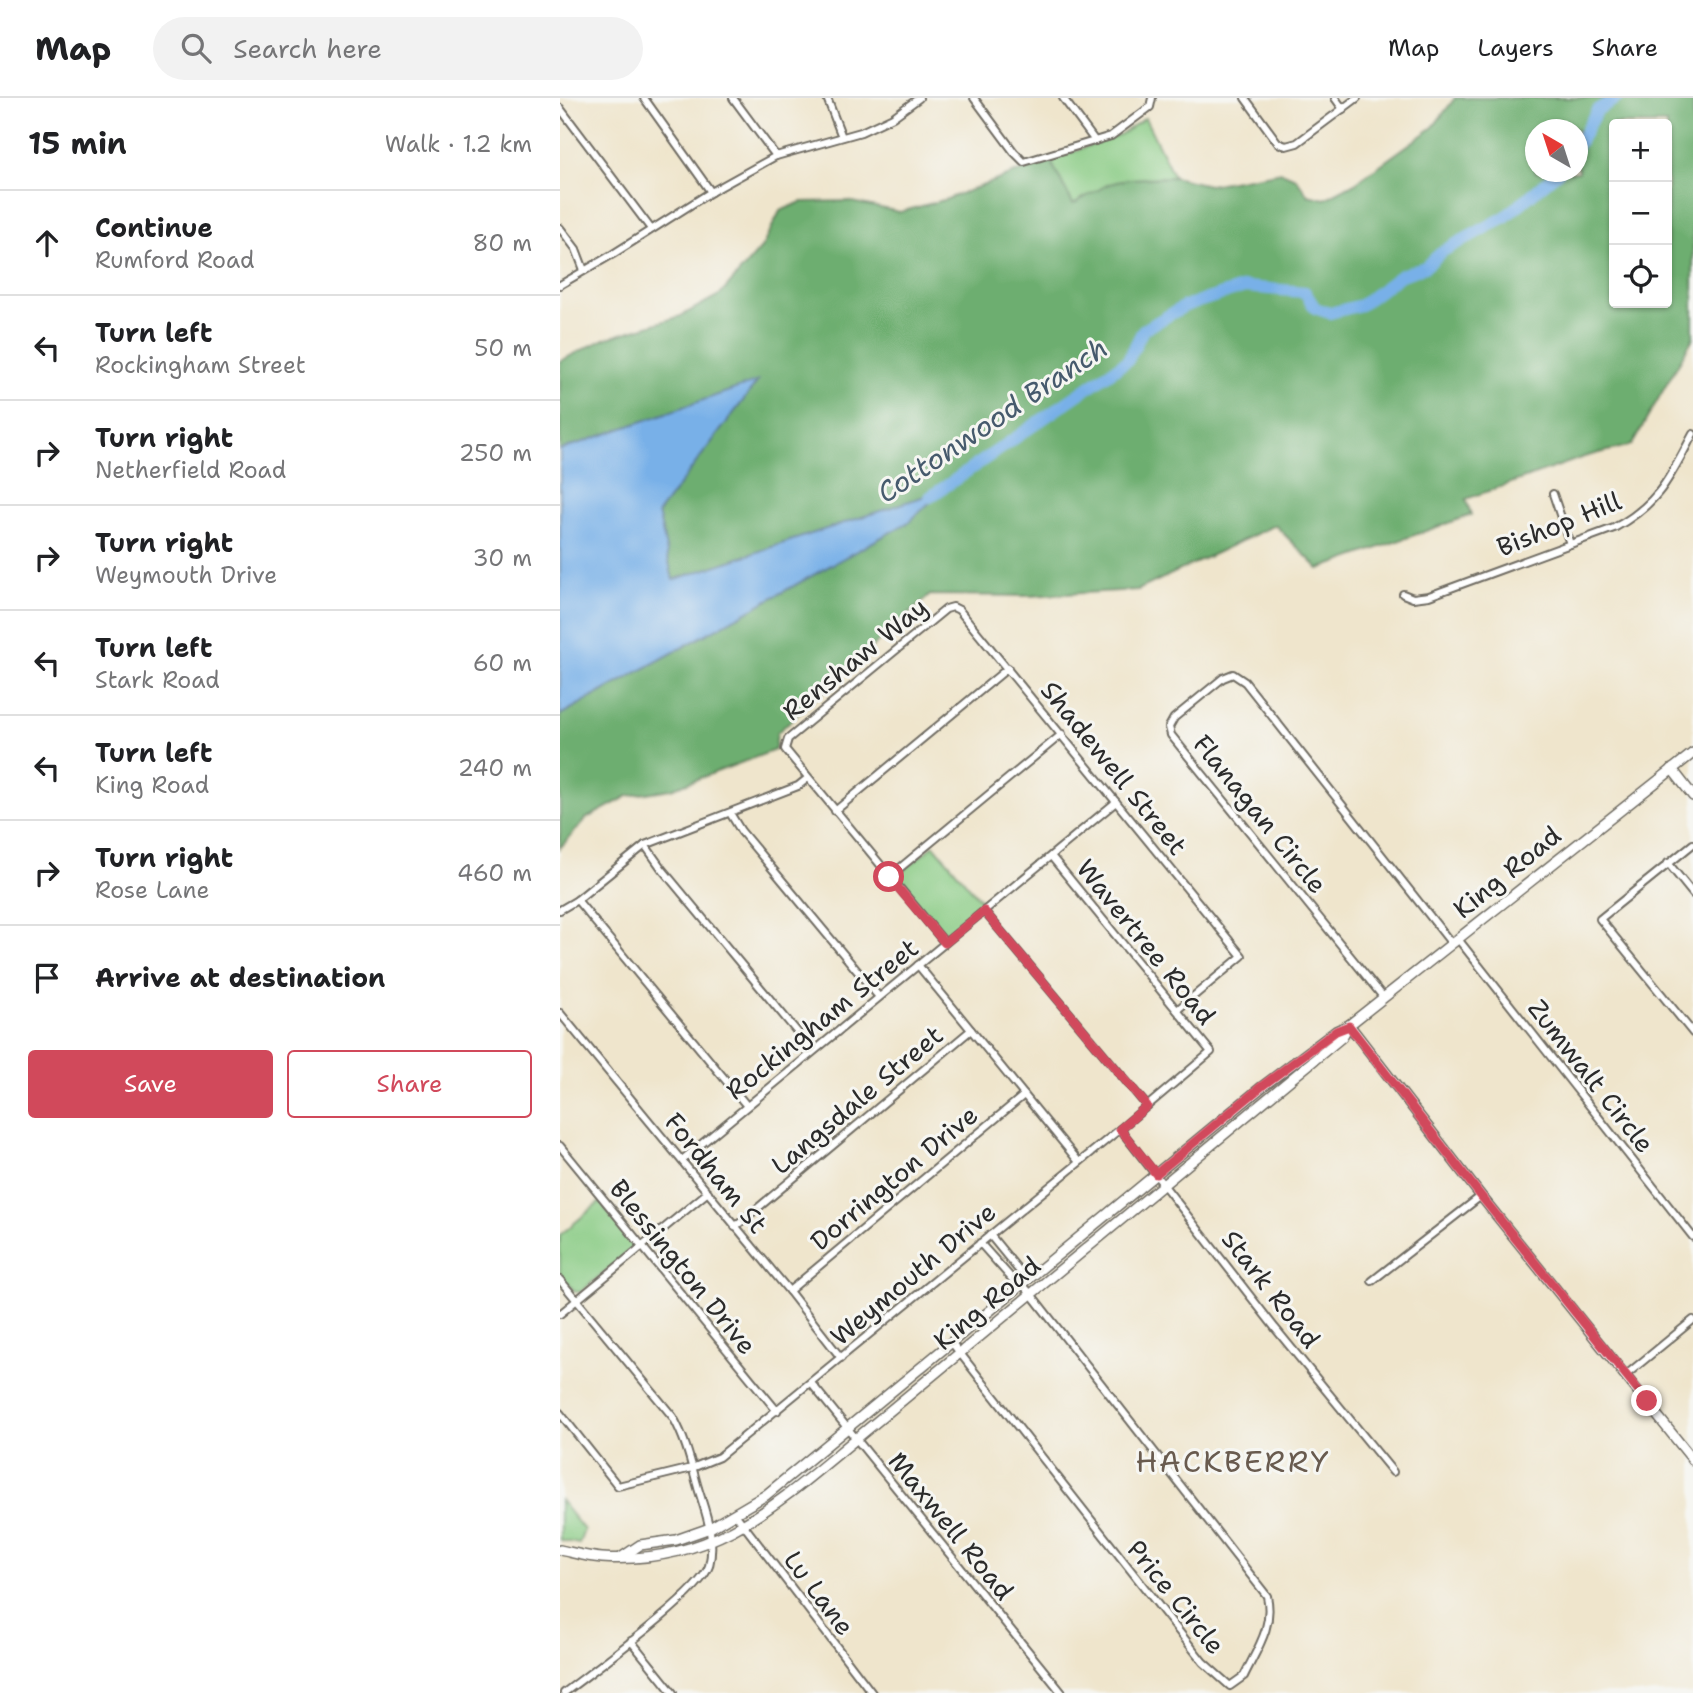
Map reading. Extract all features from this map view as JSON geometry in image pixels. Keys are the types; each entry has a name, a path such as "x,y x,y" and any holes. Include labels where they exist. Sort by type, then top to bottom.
{"street":[{"path":"644,98 711,192"},
{"path":"733,98 776,156"},
{"path":"827,98 842,137"},
{"path":"560,285 711,192 776,156 861,132 894,117 918,98"},
{"path":"974,98 1024,162 1111,136 1150,107 1152,100"},
{"path":"1063,98 1095,141"},
{"path":"1245,98 1278,143 1286,146 1297,143 1357,98"},
{"path":"1335,98 1343,109"},
{"path":"560,108 651,229"},
{"path":"560,228 576,249 584,270"},
{"name":"Bishop Hill","path":"1404,594 1413,598 1429,596 1632,519 1663,489 1693,435"},
{"path":"1553,494 1570,544"},
{"name":"Shadewell Street","path":"953,607 959,610 1008,668 1242,956 1177,1010"},
{"name":"Renshaw Way","path":"808,778 787,754 785,746 788,739 946,609 953,607"},
{"path":"835,811 1008,668"},
{"name":"Flanagan Circle","path":"1384,998 1171,735 1169,727 1174,718 1223,678 1233,674 1245,682 1455,941"},
{"path":"889,877 1062,734"},
{"name":"King Road","path":"622,1557 640,1545 676,1540 710,1528 766,1495 1222,1120 1336,1031 1349,1026 1693,752"},
{"path":"1672,769 1693,796"},
{"path":"560,910 577,900 645,845 798,786 808,778 945,943"},
{"name":"Rockingham Street","path":"682,1160 1116,802"},
{"path":"730,813 741,831 879,998"},
{"path":"1693,844 1600,919 1693,1033"},
{"path":"645,845 813,1051"},
{"name":"Wavertree Road","path":"1051,856 1211,1052"},
{"path":"1668,863 1693,894"},
{"path":"577,900 747,1106"},
{"path":"984,911 1147,1106"},
{"name":"Zumwalt Circle","path":"1455,941 1693,1237"},
{"path":"918,965 1079,1162"},
{"name":"Fordham St","path":"561,1015 841,1358"},
{"path":"1349,1026 1481,1196 1693,1460"},
{"name":"King Road","path":"560,1550 601,1558 662,1555 712,1542 781,1500 1342,1037 1349,1026"},
{"name":"Langsdale Street","path":"736,1227 971,1030"},
{"name":"Weymouth Drive","path":"560,1413 618,1486 692,1468 719,1457 1211,1052"},
{"name":"Dorrington Drive","path":"789,1291 1024,1095"},
{"path":"1222,1120 1230,1130"},
{"name":"Stark Road","path":"1120,1129 1275,1328 1393,1472"},
{"name":"Blessington Drive","path":"560,1146 777,1411"},
{"path":"560,1314 708,1192"},
{"path":"1372,1282 1481,1196"},
{"path":"990,1235 1021,1273 1022,1284"},
{"path":"980,1243 1013,1280 1022,1284 1031,1294"},
{"path":"1064,1250 1071,1261"},
{"path":"560,1280 673,1418 683,1435 712,1542 708,1568 682,1599 564,1693"},
{"name":"Price Circle","path":"952,1343 1203,1662 1230,1686 1238,1683 1244,1676 1268,1625 1270,1612 1267,1596 1031,1294"},
{"path":"1626,1375 1693,1320"},
{"name":"Maxwell Road","path":"811,1383 1062,1693"},
{"name":"Lu Lane","path":"736,1515 872,1693"},
{"path":"631,1641 673,1693"}],"green space":[{"path":"1455,98 1693,98 1693,338 1632,445 1584,457 1466,499 1471,515 1319,569 1275,525 1138,590 1028,596 930,595 777,733 775,750 671,789 628,796 587,818 560,848 560,715 909,522 941,491 673,580 658,513 757,382 560,450 560,361 604,339 681,316 721,294 762,247 780,211 801,202 847,201 900,212 947,199 1050,160 1073,204 1109,184 1129,179 1174,177 1209,185 1282,172 1296,178 1308,195 1325,199 1355,183 1433,127"},
{"path":"1145,118 1174,177 1132,179 1099,190 1073,204 1050,160 1121,134"},
{"path":"934,845 984,904 948,934 943,934 898,881 897,876"},
{"path":"600,1202 633,1243 632,1249 581,1292 575,1292 560,1274 560,1235"},
{"path":"560,1500 584,1530 579,1544 560,1540"}],"water":[{"path":"758,381 658,513 673,580 943,490 909,522 560,715 560,450"}],"waterway":[{"name":"Cottonwood Branch","path":"1588,127 1597,110 1617,98"},
{"name":"Cottonwood Branch","path":"930,497 1128,360 1143,330 1185,306 1245,287 1305,292 1315,308 1330,313 1361,305 1401,275 1425,267 1443,251 1505,217 1546,182"}],"district":[{"name":"HACKBERRY","path":"1233,1462"}],"route":[{"path":"889,877 945,943 984,911 1147,1106 1120,1129 1156,1174 1262,1086 1336,1031 1349,1026 1481,1196 1647,1401"}]}
